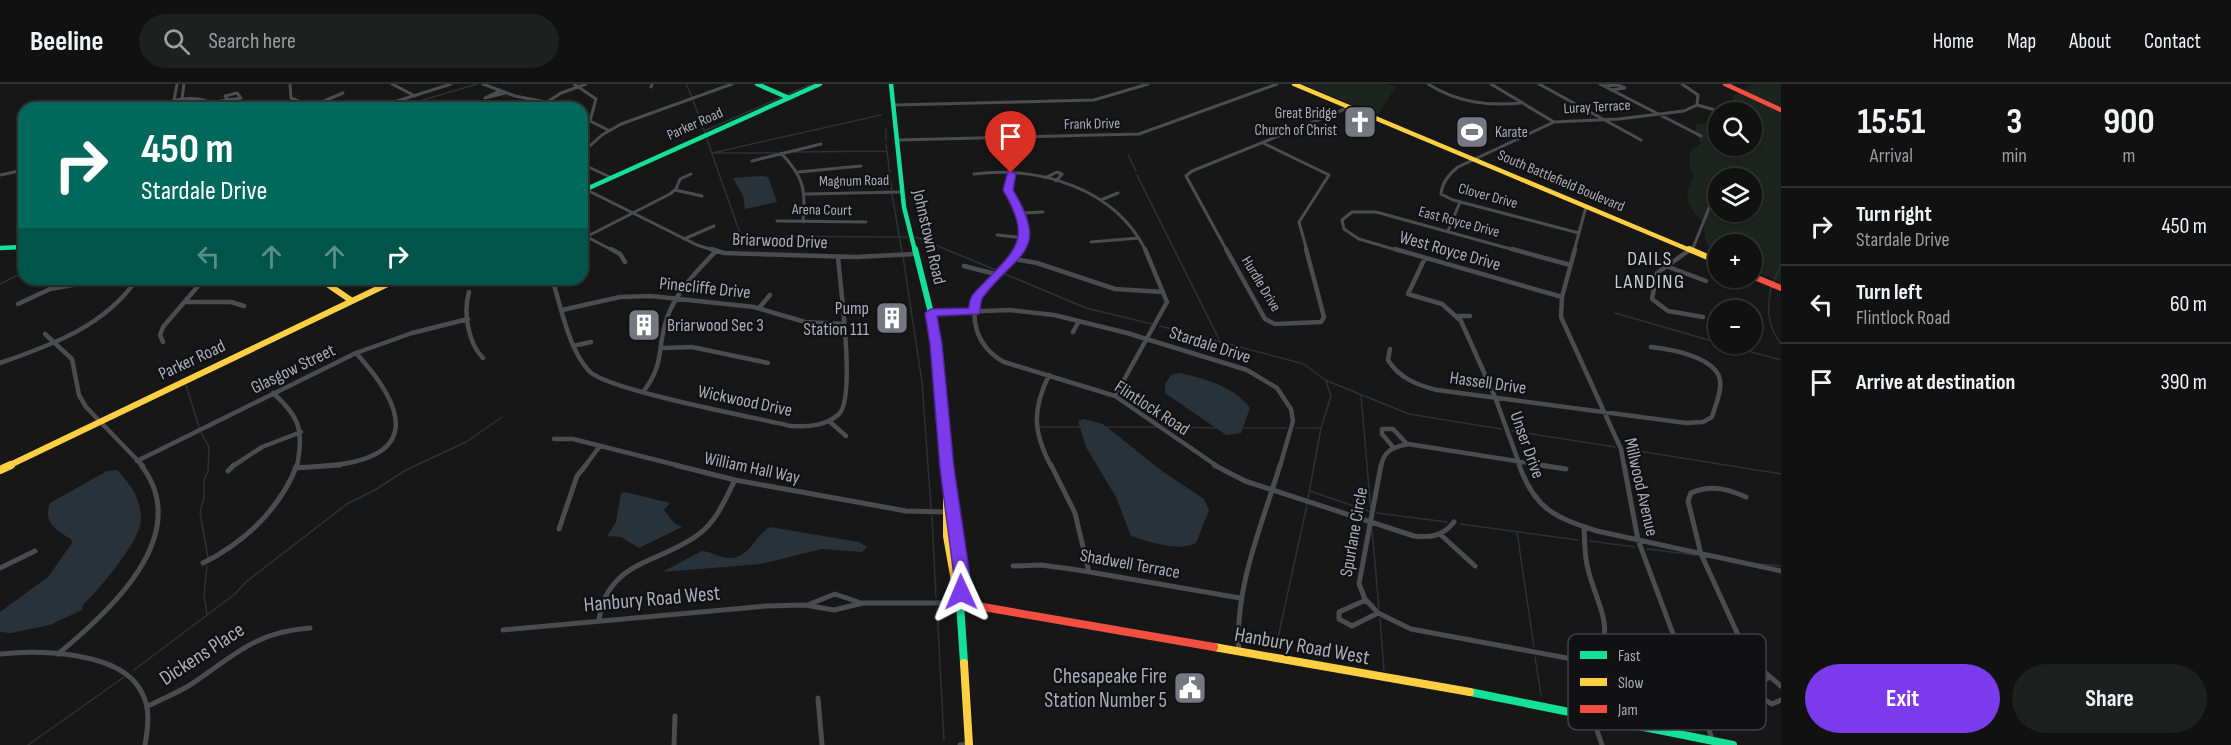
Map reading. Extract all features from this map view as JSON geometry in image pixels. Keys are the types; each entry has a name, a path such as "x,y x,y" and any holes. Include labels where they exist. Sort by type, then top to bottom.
{"main road":[{"path":"757,84 789,98"},
{"name":"Parker Road","path":"588,188 820,84"},
{"name":"Johnstown Road","path":"891,84 902,192 915,254 931,313 936,344 947,468 962,576 960,603 969,745"},
{"name":"South Battlefield Boulevard","path":"1294,84 1708,257"},
{"path":"1725,84 1781,110"},
{"path":"1736,84 1781,105"},
{"path":"0,248 18,247"},
{"path":"1762,280 1781,288"},
{"path":"329,285 352,301"},
{"name":"Parker Road","path":"0,470 385,285"},
{"name":"Johnstown Road","path":"947,468 946,512 953,579 960,603"},
{"name":"Hanbury Road West","path":"960,603 1568,712"},
{"name":"Hanbury Road West","path":"1660,730 1733,745"}],"street":[{"path":"174,100 177,84"},
{"path":"182,99 184,84"},
{"path":"290,84 287,92 295,102"},
{"path":"392,84 415,96"},
{"path":"395,102 452,84"},
{"path":"483,84 499,91 546,102 576,85 586,84"},
{"path":"716,84 728,92"},
{"path":"588,148 609,130 633,119 732,84"},
{"path":"893,105 1094,100 1148,84"},
{"name":"Frank Drive","path":"898,140 1141,134 1277,84"},
{"path":"1428,84 1480,105 1522,103"},
{"path":"1491,84 1554,122"},
{"path":"1539,84 1641,140"},
{"path":"1600,84 1701,136"},
{"path":"1682,84 1698,96 1697,105 1708,108"},
{"path":"576,85 596,99 590,121 596,126 609,130"},
{"path":"1604,86 1618,85 1625,88 1611,90"},
{"path":"499,91 485,98 494,98 506,93"},
{"path":"324,102 343,93"},
{"path":"168,102 201,98 214,102 227,99"},
{"name":"Luray Terrace","path":"1474,159 1554,122 1604,121 1684,111 1697,105"},
{"name":"Hurdle Drive","path":"1263,142 1329,175 1299,222 1324,317 1321,322 1275,324 1265,318 1186,176 1192,171 1263,142 1350,107"},
{"path":"752,161 821,144"},
{"path":"781,153 804,181 806,194 803,222"},
{"name":"Clover Drive","path":"1474,159 1453,171 1441,190 1444,196 1579,233"},
{"path":"798,172 861,166"},
{"path":"588,167 610,177"},
{"path":"0,175 18,171"},
{"path":"1045,178 1058,171 1062,174 1056,181"},
{"path":"974,312 975,298 1014,259 1024,238 1025,226 1022,213 1008,190 1011,173"},
{"path":"974,174 1011,173 1056,181 1101,200 1127,220 1139,238 1167,302 1166,308 1115,396"},
{"path":"588,236 675,190 680,179 691,174"},
{"path":"675,190 702,196"},
{"name":"Briarwood Drive","path":"588,192 684,239 716,251 748,255 838,257 915,254"},
{"name":"Magnum Road","path":"806,194 902,192"},
{"path":"1101,200 1118,193"},
{"path":"1448,231 1460,202"},
{"name":"Millwood Avenue","path":"1586,207 1562,297 1560,307 1562,322 1621,449 1638,540 1673,634"},
{"path":"1703,317 1669,312 1653,301 1656,273 1690,250 1708,208"},
{"name":"East Royce Drive","path":"1343,218 1352,212 1371,211 1570,265"},
{"path":"1022,213 1043,212"},
{"name":"West Royce Drive","path":"1343,218 1344,229 1356,238 1562,297"},
{"name":"Arena Court","path":"777,221 866,222"},
{"path":"684,239 714,226"},
{"path":"997,235 1024,238"},
{"path":"588,238 620,254 625,262"},
{"path":"1091,242 1107,238 1139,238"},
{"path":"643,392 659,368 664,326 678,298 690,279 716,251"},
{"path":"838,257 844,324 846,403 840,413 829,421 846,436"},
{"path":"1425,258 1408,294 1438,303 1458,316 1470,316"},
{"path":"1014,259 1037,263 1115,289 1163,292"},
{"path":"964,266 999,275"},
{"path":"1666,266 1706,281"},
{"path":"18,304 48,290 75,285"},
{"path":"0,363 55,342 110,310 134,285"},
{"path":"163,342 160,335 164,327 199,285"},
{"name":"Wickwood Drive","path":"554,285 573,346 582,365 591,374 612,385 791,426 812,426 829,421"},
{"path":"470,292 465,303 474,351 483,358"},
{"path":"759,308 770,295"},
{"name":"Pinecliffe Drive","path":"562,310 628,296 678,298 759,308 805,322 844,324"},
{"path":"186,302 231,302 244,306"},
{"name":"Stardale Drive","path":"931,313 1027,311 1078,321 1148,339 1243,368 1268,381 1283,396 1291,409 1293,421 1240,598 1237,627 1239,652"},
{"name":"Flintlock Road","path":"974,312 981,344 991,355 1004,362 1115,396 1227,472 1273,490 1414,536 1427,538 1441,535"},
{"name":"Unser Drive","path":"1458,316 1495,398 1524,481 1535,498 1560,517 1584,527 1781,571"},
{"name":"Glasgow Street","path":"137,461 357,353 412,333 468,319"},
{"path":"1073,332 1078,321"},
{"path":"45,334 72,360 79,397 152,480 159,500 158,523 152,543 140,566 118,597 95,622 58,654"},
{"path":"573,346 591,342"},
{"path":"662,348 692,347 768,363"},
{"name":"Hassell Drive","path":"1390,350 1388,360 1390,365 1413,382 1437,390 1697,424 1712,417 1720,382 1716,372 1692,356 1651,347"},
{"path":"295,468 362,461 383,451 395,437 395,415 391,396 380,378 357,353"},
{"path":"1049,375 1036,405 1037,436 1045,457 1075,513 1089,572"},
{"path":"203,563 232,548 256,528 279,500 295,468 301,447 301,432 294,414 273,393"},
{"path":"1407,444 1393,429 1382,429 1382,434 1393,447 1407,444 1566,469"},
{"path":"228,471 242,459 267,445 301,432"},
{"name":"William Hall Way","path":"554,440 573,439 735,480 906,511 946,512"},
{"path":"559,529 577,476 600,446"},
{"name":"Spurlane Circle","path":"1393,447 1386,451 1382,460 1358,579 1366,600 1378,613 1411,629 1568,658"},
{"path":"599,620 603,599 614,582 633,568 699,534 718,513 735,480"},
{"path":"1738,634 1701,554 1688,501 1691,493 1699,489 1712,488 1746,497"},
{"path":"1454,522 1446,533 1441,535 1475,567"},
{"path":"1584,527 1587,567 1606,628 1604,634"},
{"path":"0,568 35,551"},
{"name":"Shadwell Terrace","path":"1013,566 1041,565 1240,598"},
{"name":"Hanbury Road West","path":"805,606 835,594 863,603"},
{"path":"1366,600 1339,612 1339,619 1352,626 1378,613"},
{"name":"Hanbury Road West","path":"503,630 740,608 805,606 834,610 863,603 960,603"},
{"name":"Dickens Place","path":"148,706 186,687 252,640 288,628 310,628"},
{"path":"0,654 26,652 89,657 117,667 135,681 148,706 149,726 145,745"},
{"path":"1766,674 1781,686"},
{"path":"818,698 822,745"},
{"path":"1766,701 1772,704 1781,700"},
{"path":"674,745 675,716"},
{"path":"1597,730 1602,745"},
{"name":"Millwood Avenue","path":"1709,730 1713,741"},
{"path":"960,745 969,745"}],"shaded area":[{"path":"1303,84 1387,84 1396,87 1377,115"},
{"path":"1752,84 1781,84 1781,283 1762,274 1762,234 1708,234 1708,245 1705,240 1703,222 1693,212 1688,201 1688,189 1694,176 1689,168 1690,152 1701,143 1696,134 1696,124 1708,122 1708,156 1762,156 1762,102 1731,102 1734,95"},
{"path":"768,177 777,202 745,209 743,196 733,178"},
{"path":"1179,373 1218,384 1243,400 1250,408 1241,433 1226,435 1165,393 1165,384 1171,375"},
{"path":"1084,419 1103,424 1162,471 1204,499 1209,510 1196,543 1180,547 1131,536 1116,497 1086,447 1078,421"},
{"path":"117,470 134,492 141,512 139,529 118,565 83,605 82,610 50,625 11,633 0,632 0,612 48,577 72,543 71,539 52,525 48,516 50,503 107,471"},
{"path":"621,493 670,503 664,510 674,523 682,527 639,548 621,537 607,536 616,522"},
{"path":"770,527 859,542 867,547 862,552 822,549 761,564 662,572 702,551 726,558 737,557 743,554"}],"waterway":[{"path":"416,102 477,84"},
{"path":"686,84 692,97"},
{"path":"787,95 811,84"},
{"path":"704,131 782,97"},
{"path":"693,100 704,131"},
{"path":"712,153 881,115"},
{"path":"886,129 886,140"},
{"path":"706,137 741,236 899,237"},
{"path":"886,144 887,151"},
{"path":"792,152 887,151"},
{"path":"887,151 892,190"},
{"path":"715,153 777,153"},
{"path":"1128,155 1136,171"},
{"path":"1137,175 1219,339"},
{"path":"892,194 899,237"},
{"path":"899,237 907,237"},
{"path":"899,237 902,252"},
{"path":"916,237 998,271"},
{"path":"903,257 922,382 931,508"},
{"path":"1773,283 1781,265"},
{"path":"1005,274 1086,308 1152,324"},
{"path":"0,284 18,275"},
{"path":"1771,287 1769,317 1773,331 1781,344"},
{"path":"1615,313 1708,340"},
{"path":"1160,326 1304,364 1325,380 1409,414 1501,429"},
{"path":"1759,354 1781,360"},
{"path":"1308,498 1321,428 1331,396 1326,381"},
{"path":"186,385 199,427"},
{"path":"1310,491 1371,512 1361,395"},
{"path":"134,670 235,594 247,581 347,504 375,490 406,470 466,442 502,417"},
{"path":"1039,427 1080,427"},
{"path":"1105,427 1156,427"},
{"path":"1167,427 1216,428"},
{"path":"1242,428 1286,428"},
{"path":"1296,428 1320,428"},
{"path":"200,431 209,447 208,471 204,480 204,498 200,512 208,558"},
{"path":"1512,431 1615,447"},
{"path":"1626,449 1781,474"},
{"path":"1277,642 1307,505"},
{"path":"1377,513 1447,522"},
{"path":"932,516 936,598"},
{"path":"1460,524 1578,540"},
{"path":"1372,529 1379,609"},
{"path":"1517,532 1534,647"},
{"path":"1590,541 1635,547"},
{"path":"1647,549 1696,555"},
{"path":"1759,564 1781,566"},
{"path":"207,566 204,595 207,614"},
{"path":"937,608 944,740"},
{"path":"1380,619 1384,670"},
{"path":"1535,657 1541,695"},
{"path":"28,745 124,677"}],"traffic: fast":[{"path":"757,84 789,98"},
{"path":"588,188 820,84"},
{"path":"891,84 904,207 931,313 936,344 947,468 962,577 960,603 964,663"},
{"path":"0,248 18,247"},
{"path":"1470,692 1568,712"},
{"path":"1659,730 1733,745"}],"traffic: slow":[{"path":"1294,84 1708,257"},
{"path":"329,285 352,301"},
{"path":"0,470 385,285"},
{"path":"947,472 945,504 947,536 958,598"},
{"path":"1214,647 1470,692"},
{"path":"964,663 969,745"}],"traffic: jam":[{"path":"1725,84 1781,110"},
{"path":"1762,280 1781,288"},
{"path":"960,603 1214,647"}],"place":[{"name":"Great Bridge Church of Christ","path":"1360,122"},
{"name":"Karate","path":"1472,132"},
{"name":"Pump Station 111","path":"892,318"},
{"name":"Briarwood Sec 3","path":"644,325"},
{"name":"Chesapeake Fire Station Number 5","path":"1190,688"}],"district":[{"name":"DAILS LANDING","path":"1650,270"}],"route":[{"path":"961,592 962,576 947,468 931,313 974,312 975,298 1017,255 1023,242 1025,226 1022,213 1008,190 1011,173"}]}
